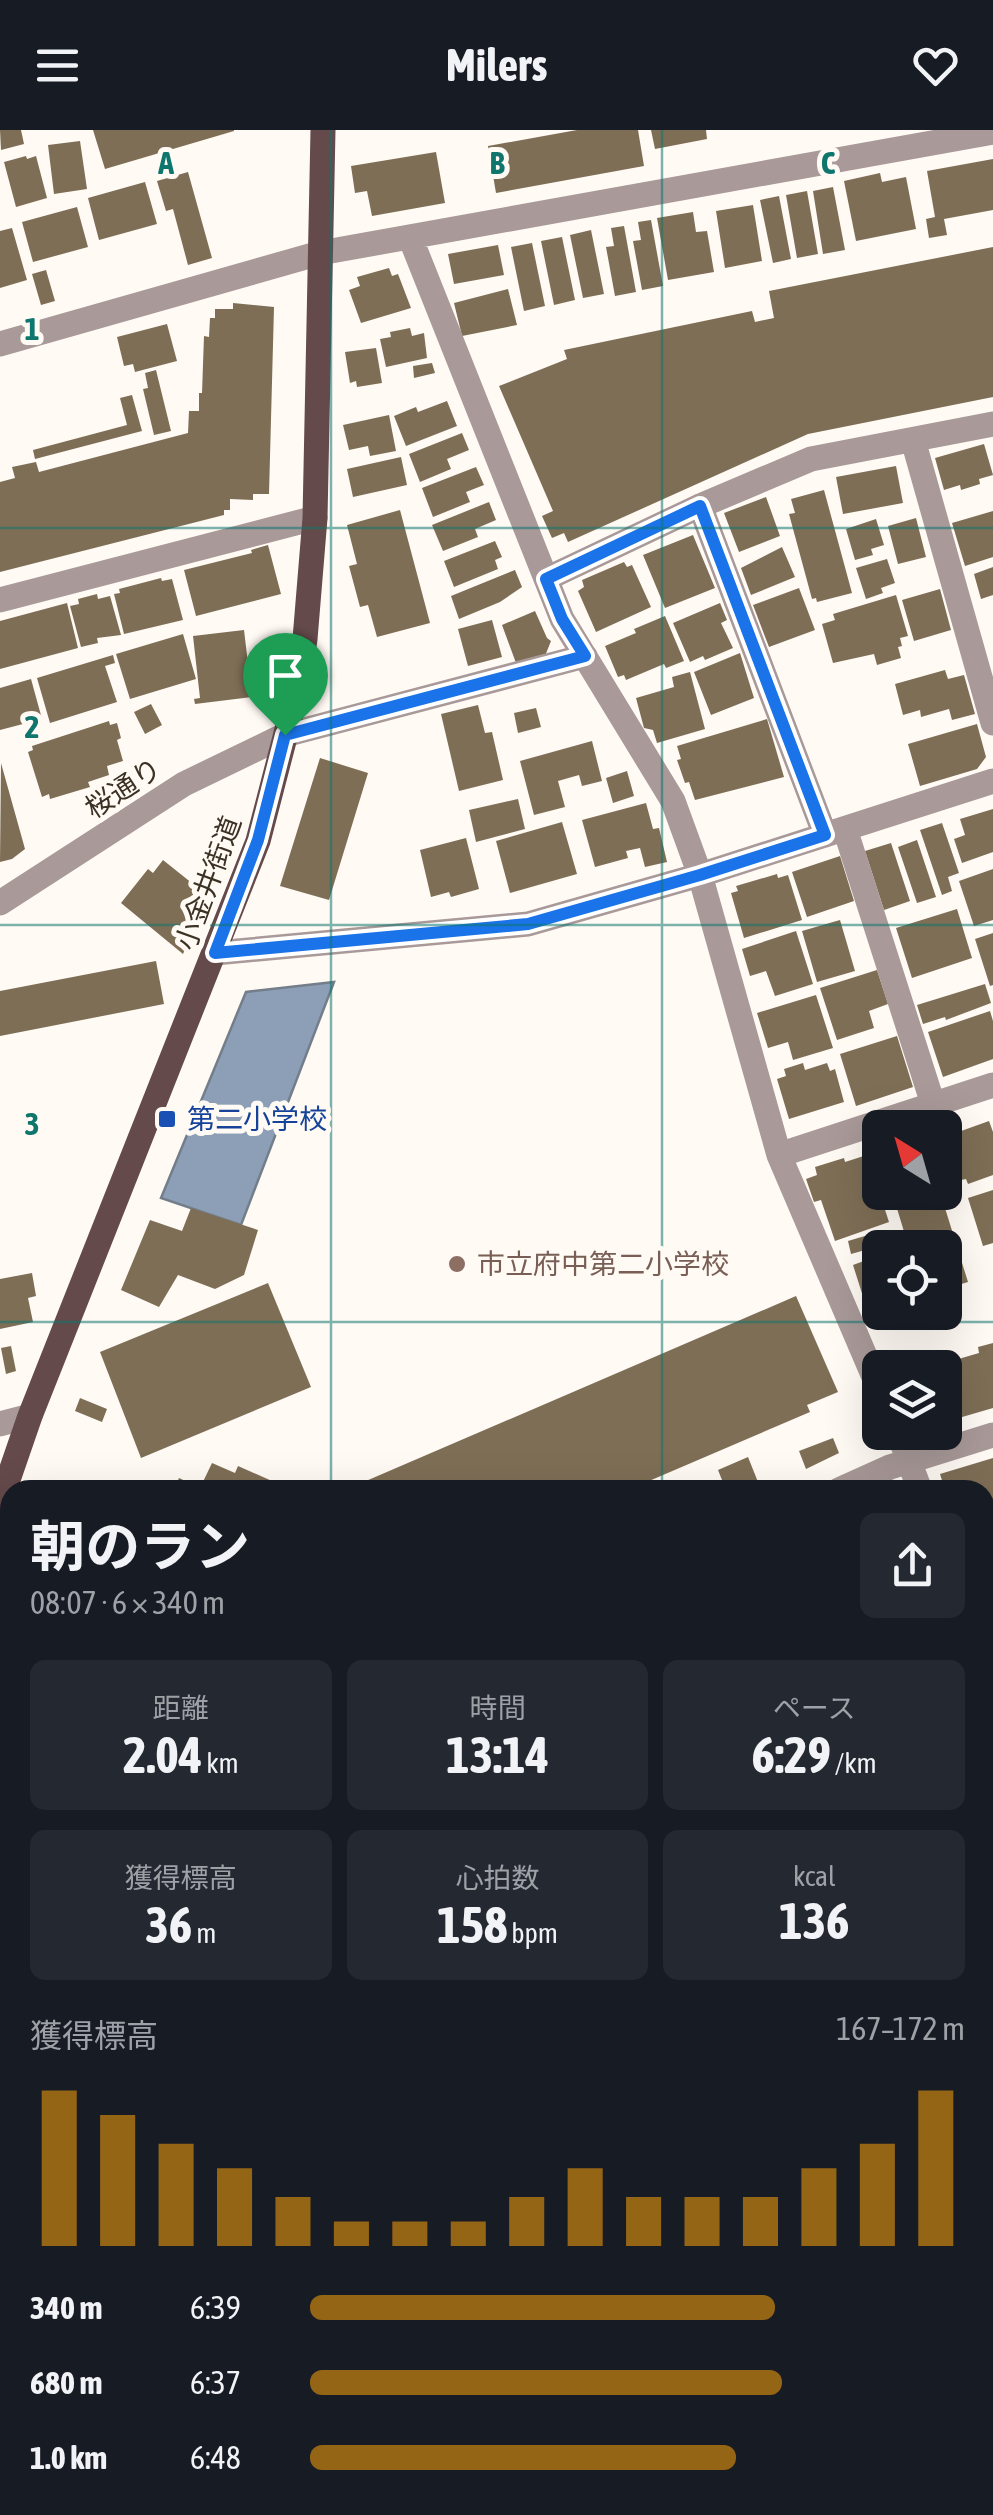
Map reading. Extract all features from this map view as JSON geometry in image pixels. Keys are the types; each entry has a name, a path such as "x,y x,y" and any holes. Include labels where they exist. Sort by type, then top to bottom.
{"main road":[{"name":"小金井街道","path":"8,1480 258,840 285,735 305,639 315,518 323,130"}],"street":[{"path":"0,344 320,253 926,136 993,132"},
{"path":"410,237 562,619 673,801 700,875 779,1156 862,1350"},
{"path":"546,579 812,458 993,424"},
{"path":"913,440 993,723"},
{"path":"700,506 835,832 933,1104"},
{"path":"0,600 315,518"},
{"name":"桜通り","path":"0,904 184,784 285,735 585,656"},
{"path":"215,953 528,924 700,875 993,780"},
{"path":"779,1156 993,1084"},
{"path":"0,1424 30,1416"},
{"path":"863,1480 910,1460 993,1435"},
{"path":"906,1450 917,1480"}],"water":[{"path":"334,982 241,1225 161,1198 246,992"}],"building":[{"path":"0,130 21,130 24,144 1,150"},
{"path":"93,130 234,130 234,131 105,169"},
{"path":"577,130 638,130 644,166 496,193 488,146"},
{"path":"651,130 706,130 707,139 655,149"},
{"path":"80,141 87,189 54,194 48,145"},
{"path":"436,152 445,203 372,216 367,191 355,193 351,166"},
{"path":"36,156 47,198 16,207 4,162"},
{"path":"993,159 993,210 944,219 947,235 929,238 926,219 935,217 927,171"},
{"path":"188,172 212,258 188,265 173,209 166,211 157,181"},
{"path":"880,173 882,182 906,177 916,229 856,241 844,181"},
{"path":"145,182 157,224 99,240 88,198"},
{"path":"833,187 845,250 823,254 813,191"},
{"path":"807,191 818,254 797,258 786,195"},
{"path":"779,196 791,259 773,263 760,200"},
{"path":"753,205 762,261 725,268 716,211"},
{"path":"77,207 88,247 33,262 22,222"},
{"path":"693,212 696,232 707,231 714,272 668,280 657,218"},
{"path":"651,220 663,286 642,290 633,241 641,240 638,222"},
{"path":"624,226 636,292 615,296 606,247 614,246 611,228"},
{"path":"12,228 27,280 0,288 0,231"},
{"path":"591,230 604,294 583,298 570,235"},
{"path":"562,237 575,300 554,305 541,241"},
{"path":"532,243 545,306 524,311 511,247"},
{"path":"498,245 504,275 454,284 448,254"},
{"path":"993,247 993,397 808,434 568,542 564,533 552,538 542,516 553,511 499,386 567,359 564,350 752,311 755,322 774,318 769,291"},
{"path":"389,268 392,276 398,274 411,308 361,323 349,290 360,286 357,277"},
{"path":"46,270 55,301 41,305 32,274"},
{"path":"508,289 517,325 462,336 454,303"},
{"path":"233,303 274,307 269,494 253,494 253,500 230,499 230,510 224,510 224,515 0,572 0,482 15,478 12,467 36,462 39,472 188,433 189,411 199,411 204,336 209,337 210,318 215,318 215,309 233,309"},
{"path":"167,324 177,361 135,372 133,364 124,366 117,337"},
{"path":"410,328 412,336 424,333 427,358 386,367 380,339 391,337 390,332"},
{"path":"376,348 382,383 357,387 356,381 350,383 345,352"},
{"path":"432,363 435,373 414,378 413,366"},
{"path":"156,370 171,431 154,435 143,389 148,388 145,373"},
{"path":"132,395 142,431 35,459 33,450 127,425 120,398"},
{"path":"447,401 457,426 406,446 394,416"},
{"path":"389,415 396,451 370,456 368,446 349,450 343,425"},
{"path":"462,433 469,450 447,459 451,469 420,482 409,454"},
{"path":"984,444 993,475 961,490 960,485 944,490 935,458"},
{"path":"401,457 407,485 353,497 347,469"},
{"path":"896,466 903,503 843,514 836,477"},
{"path":"476,467 484,485 466,492 470,502 433,517 422,488"},
{"path":"824,490 852,593 817,602 812,599 789,514 795,513 791,499"},
{"path":"766,497 780,536 739,552 724,513"},
{"path":"489,502 496,520 475,529 478,537 443,551 432,525"},
{"path":"400,510 430,623 377,637 368,605 360,607 349,566 357,564 347,525"},
{"path":"993,511 993,557 965,566 952,523"},
{"path":"916,518 926,557 898,564 888,526"},
{"path":"876,519 884,545 871,549 873,555 855,560 846,529"},
{"path":"693,535 715,588 665,608 643,555"},
{"path":"495,541 502,557 495,560 498,569 454,587 444,561"},
{"path":"268,545 281,594 196,616 184,570 252,553 251,550"},
{"path":"782,547 795,577 751,595 741,568"},
{"path":"887,559 895,583 866,599 856,568"},
{"path":"624,562 627,567 632,565 651,607 596,632 578,591 584,587 582,580"},
{"path":"993,567 993,595 981,599 974,574"},
{"path":"515,570 522,587 500,602 459,619 451,596"},
{"path":"161,578 172,579 183,620 124,634 114,594 120,593 119,589"},
{"path":"799,588 815,630 769,647 753,605"},
{"path":"940,589 951,630 914,641 902,600"},
{"path":"97,594 98,599 110,596 121,635 97,638 98,643 81,647 70,606 79,604 78,599"},
{"path":"896,595 908,636 900,638 901,658 877,665 874,654 833,663 822,624 835,620 833,614"},
{"path":"67,603 78,648 0,669 0,621"},
{"path":"720,603 727,620 721,623 733,648 690,662 673,623"},
{"path":"535,611 551,641 545,656 516,663 502,625"},
{"path":"665,616 684,661 666,668 664,664 626,680 624,675 618,677 605,646"},
{"path":"492,620 502,657 468,666 458,629"},
{"path":"244,630 252,697 195,704 194,699 200,698 193,636"},
{"path":"183,634 196,679 130,699 116,654"},
{"path":"740,653 754,698 711,715 694,672"},
{"path":"113,655 115,663 105,666 117,702 50,723 37,678"},
{"path":"945,670 948,679 964,675 975,714 952,720 949,709 921,717 920,710 903,715 895,684"},
{"path":"690,672 705,729 657,743 653,730 644,728 636,698 674,687 672,677"},
{"path":"31,679 42,719 0,730 0,688"},
{"path":"151,704 162,725 145,734 134,712"},
{"path":"478,705 485,733 492,732 503,780 459,791 441,714"},
{"path":"536,708 541,727 518,733 514,713"},
{"path":"767,719 784,777 695,800 677,760 681,759 677,746"},
{"path":"109,721 110,725 117,723 123,761 107,766 109,775 88,782 90,787 50,799 49,794 42,797 28,752 33,750 32,746"},
{"path":"977,724 986,757 977,769 920,786 908,744"},
{"path":"592,741 602,781 582,786 579,775 558,781 565,807 534,815 520,761"},
{"path":"320,758 368,773 329,900 280,886"},
{"path":"1,763 25,849 0,862"},
{"path":"627,771 634,796 613,803 606,778"},
{"path":"518,799 525,829 476,842 469,810"},
{"path":"646,803 653,829 659,828 667,862 645,867 640,848 626,851 628,858 595,867 582,820"},
{"path":"993,809 993,852 962,863 954,839 965,835 960,819"},
{"path":"562,822 577,874 510,893 496,841"},
{"path":"942,823 959,873 948,877 952,891 942,895 920,830"},
{"path":"466,838 479,889 451,897 449,892 431,897 420,850"},
{"path":"917,840 936,897 917,903 898,847"},
{"path":"891,843 910,901 884,910 865,851"},
{"path":"840,856 854,901 807,917 792,872"},
{"path":"163,860 208,896 183,954 121,903 148,869 153,873"},
{"path":"993,869 993,920 974,926 959,881"},
{"path":"777,874 778,878 788,875 802,920 744,938 731,893 738,891 736,886"},
{"path":"957,909 972,958 912,978 896,928"},
{"path":"840,920 855,971 817,982 802,931"},
{"path":"796,931 813,984 775,996 766,971 750,976 742,949"},
{"path":"993,933 993,985 990,986 975,939"},
{"path":"156,961 164,1004 0,1036 0,991"},
{"path":"877,970 888,1004 869,1011 874,1028 837,1040 820,988"},
{"path":"985,984 991,1003 923,1024 917,1005"},
{"path":"816,995 833,1048 793,1060 788,1042 768,1048 757,1013"},
{"path":"990,1011 993,1059 943,1077 928,1032"},
{"path":"897,1036 913,1087 856,1106 840,1054"},
{"path":"803,1063 805,1070 827,1063 830,1071 835,1069 844,1102 789,1119 777,1079 786,1076 784,1069"},
{"path":"989,1121 993,1132 993,1175 968,1184 962,1180 962,1131"},
{"path":"862,1157 862,1210 885,1210 889,1222 835,1241 821,1200 814,1202 806,1179 817,1175 815,1167 844,1158 845,1162"},
{"path":"993,1190 993,1243 983,1246 968,1198"},
{"path":"191,1208 258,1230 244,1275 215,1289 178,1275 159,1307 121,1290 150,1220 182,1231"},
{"path":"897,1210 946,1210 952,1230 904,1230"},
{"path":"862,1237 862,1251 851,1254 848,1241"},
{"path":"862,1262 862,1293 853,1265"},
{"path":"962,1263 968,1282 962,1284"},
{"path":"32,1273 36,1296 28,1298 33,1322 0,1329 0,1279"},
{"path":"268,1283 311,1387 141,1458 100,1352"},
{"path":"796,1296 838,1392 807,1405 810,1412 651,1480 368,1480"},
{"path":"993,1343 993,1408 962,1417 962,1358 979,1353 978,1347"},
{"path":"11,1346 16,1371 6,1374 1,1348"},
{"path":"80,1398 107,1409 102,1422 75,1411"},
{"path":"833,1438 839,1453 806,1469 799,1451"},
{"path":"748,1457 757,1480 722,1480 718,1470"},
{"path":"993,1458 993,1480 942,1480 940,1474"},
{"path":"212,1463 235,1473 238,1466 270,1480 204,1480"}],"place":[{"name":"第二小学校","path":"167,1119"},
{"name":"市立府中第二小学校","path":"457,1264"}],"route":[{"path":"700,506 825,835 528,924 215,953 258,840 285,735 585,656 562,619 546,579 700,506"}]}
